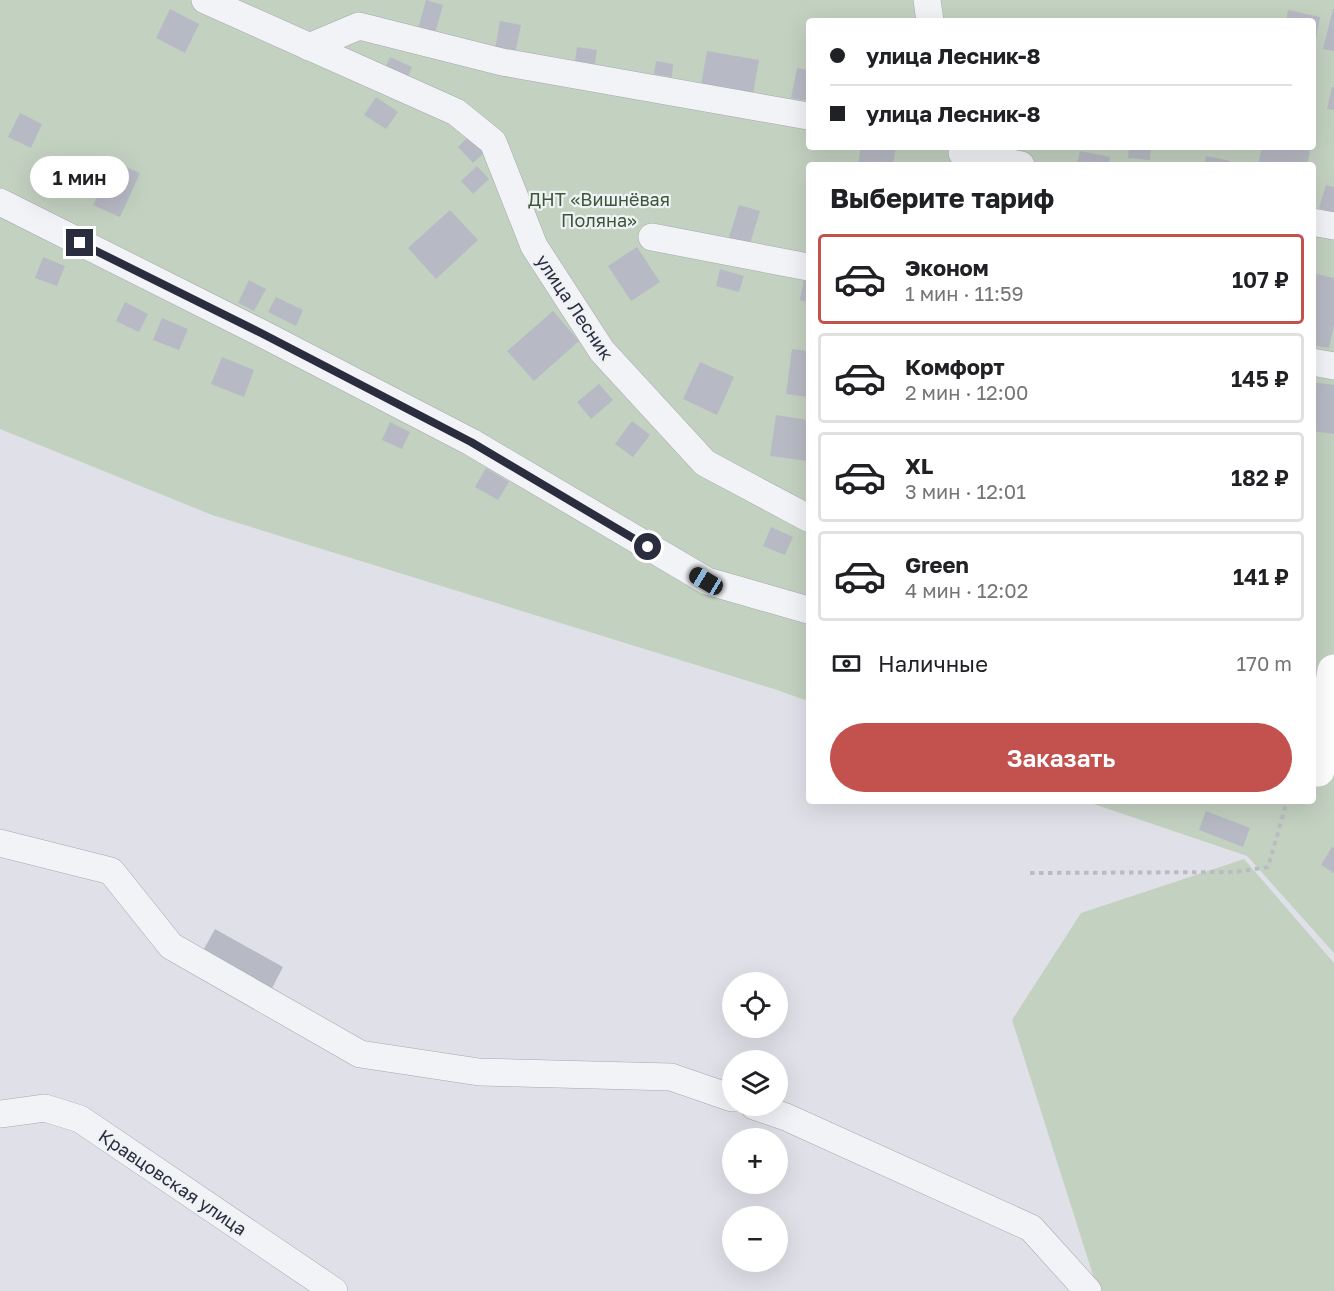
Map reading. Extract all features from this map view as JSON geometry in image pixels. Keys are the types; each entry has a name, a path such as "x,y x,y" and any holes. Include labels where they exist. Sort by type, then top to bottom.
{"street":[{"name":"улица Лесник","path":"205,0 456,112 493,142 534,246 602,351 705,463 806,517"},
{"path":"927,0 930,18"},
{"path":"309,47 359,26 502,62 806,116"},
{"path":"961,155 1003,162"},
{"path":"0,202 471,442 706,581 806,609"},
{"path":"1316,223 1334,226"},
{"path":"652,237 806,267"},
{"path":"1316,363 1334,366"},
{"path":"1322,773 1332,689"},
{"path":"0,843 111,871 171,946 360,1054 479,1072 671,1077 722,1095"},
{"name":"Кравцовская улица","path":"0,1114 45,1108 80,1119 334,1291"},
{"path":"783,1116 1031,1228 1088,1291"}],"path":[{"path":"1030,873 1235,872 1268,867 1286,804"}],"green space":[{"name":"ДНТ «Вишнёвая Поляна»","path":"0,0 1334,0 1334,953 1247,856 1094,804 1316,804 1316,162 806,162 806,700 212,515 0,429"},
{"path":"1244,859 1334,963 1334,1291 1098,1291 1012,1020 1081,913"}],"building":[{"path":"426,0 443,5 435,33 418,29"},
{"path":"170,9 199,24 185,53 156,38"},
{"path":"1334,9 1334,51 1323,49"},
{"path":"1288,10 1320,17 1316,39 1316,18 1287,18"},
{"path":"500,21 521,25 515,53 495,49"},
{"path":"577,47 597,50 595,64 575,61"},
{"path":"707,51 759,60 753,94 701,85"},
{"path":"390,57 412,67 406,81 384,71"},
{"path":"656,61 673,64 672,77 654,74"},
{"path":"797,68 806,70 806,101 791,98"},
{"path":"1332,87 1334,87 1334,110 1327,109"},
{"path":"376,97 398,112 386,129 364,115"},
{"path":"20,113 42,124 31,148 8,137"},
{"path":"469,136 485,152 473,163 458,147"},
{"path":"860,150 896,150 894,162 858,162"},
{"path":"1129,150 1151,150 1150,160 1128,158"},
{"path":"1261,150 1310,150 1308,162 1259,162"},
{"path":"1080,151 1110,157 1109,162 1078,162"},
{"path":"1206,156 1230,161 1230,162 1205,162"},
{"path":"113,161 140,173 120,217 93,205"},
{"path":"477,166 489,179 473,194 461,181"},
{"path":"1326,185 1334,187 1334,213 1319,208"},
{"path":"739,205 760,211 748,250 727,244"},
{"path":"450,210 478,240 436,279 408,248"},
{"path":"637,247 660,282 631,301 608,266"},
{"path":"43,257 65,266 57,286 35,278"},
{"path":"720,269 744,276 739,292 716,286"},
{"path":"1316,274 1334,278 1334,325 1329,348 1316,346"},
{"path":"804,279 806,280 806,302 800,300"},
{"path":"249,280 266,289 254,311 238,303"},
{"path":"276,297 303,310 296,326 268,312"},
{"path":"125,302 148,314 139,332 116,321"},
{"path":"553,311 579,341 534,381 507,351"},
{"path":"162,318 188,329 179,350 153,340"},
{"path":"792,349 806,351 806,397 786,394"},
{"path":"222,357 254,370 244,397 211,384"},
{"path":"700,362 734,377 717,415 683,399"},
{"path":"1316,383 1334,385 1334,434 1316,432"},
{"path":"599,384 613,400 591,419 577,402"},
{"path":"776,415 806,420 806,461 770,456"},
{"path":"632,421 650,435 633,457 615,444"},
{"path":"390,422 410,432 402,449 382,440"},
{"path":"486,468 509,482 498,500 475,487"},
{"path":"771,527 793,537 785,555 763,546"},
{"path":"1206,811 1250,828 1243,847 1199,830"},
{"path":"1332,847 1334,848 1334,873 1321,865"},
{"path":"215,929 283,967 269,994 200,956"}],"route":[{"path":"80,243 261,333 471,442 648,547"}]}
